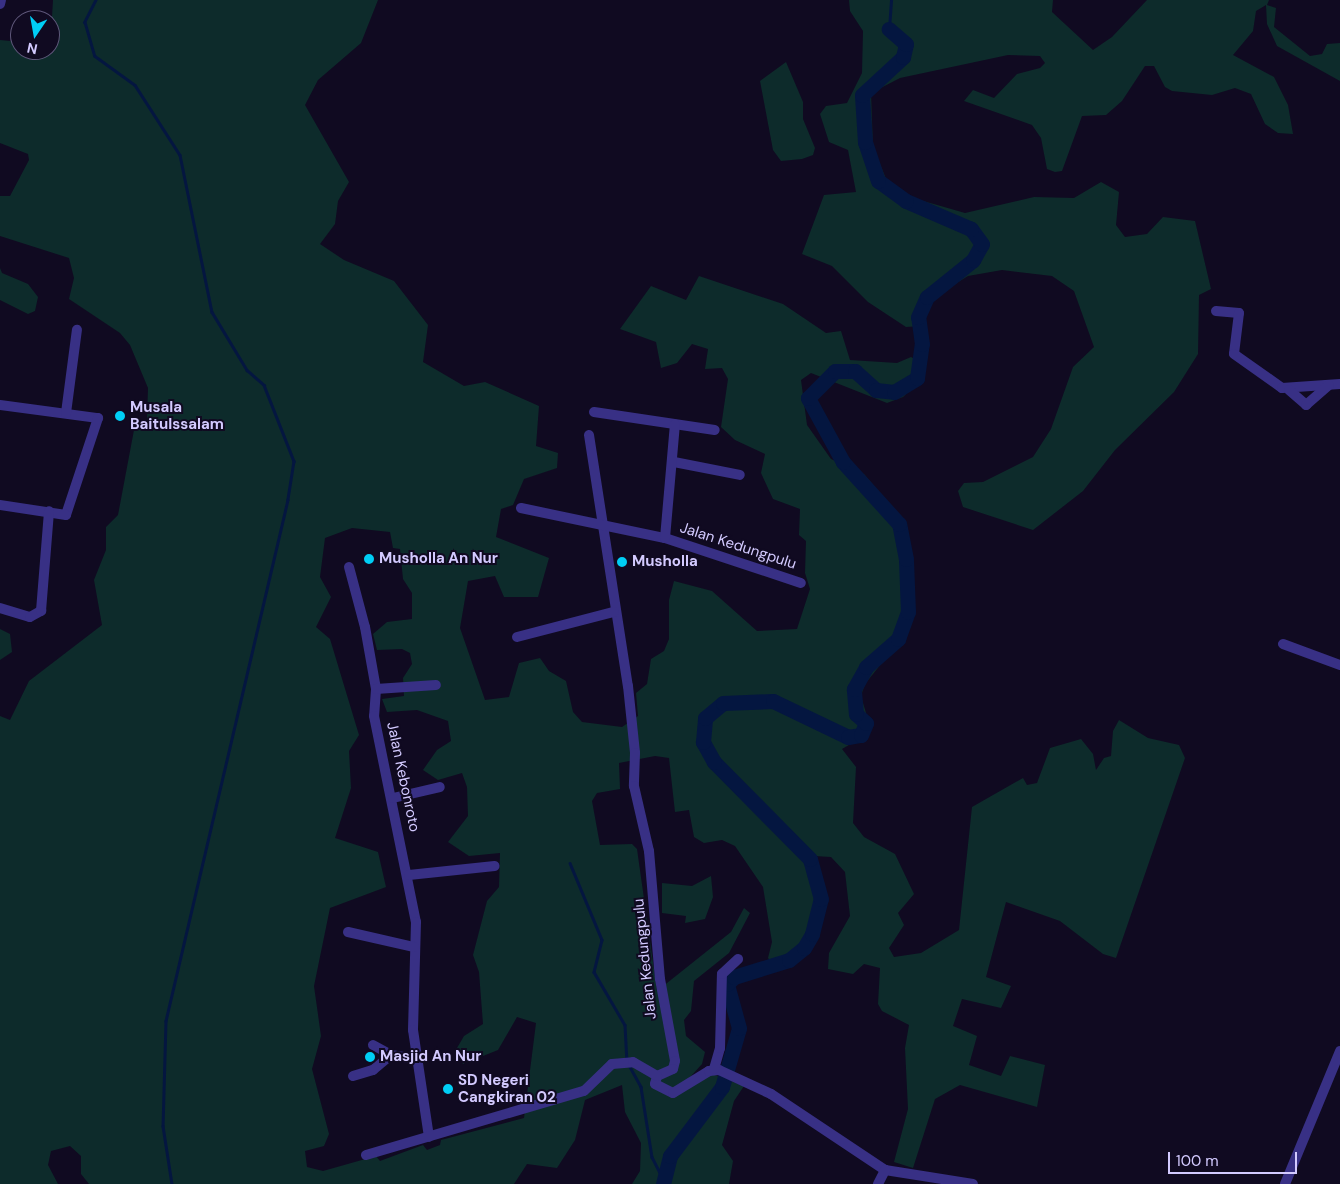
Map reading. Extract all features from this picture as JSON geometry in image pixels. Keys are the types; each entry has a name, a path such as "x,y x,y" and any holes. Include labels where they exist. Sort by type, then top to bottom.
{"street":[{"path":"0,4 1,0"},
{"path":"1216,311 1239,313 1234,354 1289,390 1306,405 1329,385"},
{"path":"66,413 77,330"},
{"path":"1289,390 1340,384"},
{"path":"0,405 95,416 98,421 66,514 0,504"},
{"path":"594,412 715,430"},
{"name":"Jalan Kedungpulu","path":"665,538 674,462 675,424"},
{"name":"Jalan Kedungpulu","path":"589,435 600,525 628,686 635,753 634,786 651,870 660,980 675,1061 668,1073 657,1076"},
{"path":"674,462 740,475"},
{"name":"Jalan Kedungpulu","path":"521,508 665,538 801,583"},
{"path":"0,608 30,617 41,612 48,511"},
{"name":"Jalan Kebonroto","path":"349,567 376,689 374,716 409,875 416,922 410,994 416,1059 429,1137"},
{"path":"517,637 614,612"},
{"path":"1283,644 1340,665"},
{"path":"376,689 436,684"},
{"path":"393,798 440,787"},
{"path":"409,875 495,866"},
{"path":"348,932 414,947"},
{"path":"717,1070 720,1048 722,974 738,959"},
{"path":"373,1046 391,1055 416,1059"},
{"path":"1285,1184 1340,1051"},
{"path":"353,1076 373,1070 391,1055"},
{"path":"366,1155 584,1091 602,1070 626,1062 657,1076 658,1088 673,1093 717,1070 736,1075 885,1170 973,1184"},
{"path":"878,1184 885,1170"}],"green space":[{"path":"53,0 378,0 361,43 318,80 305,105 349,182 338,201 335,224 320,244 344,260 394,281 428,325 423,362 464,386 485,382 539,406 536,446 558,453 557,468 524,479 513,505 501,509 496,537 549,558 538,597 504,597 495,576 468,581 460,628 485,700 509,697 519,663 540,658 549,671 566,681 573,712 582,722 622,727 638,716 636,693 647,684 651,659 664,651 669,639 669,600 674,581 712,591 757,631 797,629 810,589 805,573 806,541 799,535 800,509 773,499 761,473 765,454 735,440 721,427 728,379 722,368 705,369 708,349 692,344 677,363 661,368 656,342 620,329 651,286 686,300 699,276 783,304 826,333 841,331 850,360 897,363 911,357 921,362 916,385 903,397 887,403 811,373 801,380 807,425 831,459 864,474 892,507 905,532 909,615 901,639 865,684 861,696 869,723 866,735 842,749 856,767 853,823 864,837 895,854 914,894 898,913 904,925 889,948 894,957 921,953 959,930 972,807 1023,778 1027,785 1037,783 1050,748 1081,739 1093,754 1096,770 1104,758 1111,756 1113,731 1119,720 1148,738 1179,745 1185,758 1116,958 1103,954 1060,921 1006,902 986,977 1011,986 1001,1008 962,999 953,1026 977,1036 969,1065 1001,1076 1010,1056 1045,1065 1037,1107 960,1085 935,1099 913,1168 894,1162 908,1109 905,1048 909,1025 882,1011 878,1004 880,968 864,964 853,974 828,969 829,953 850,916 845,872 831,857 814,856 808,866 819,899 813,927 804,945 774,965 768,958 772,942 763,887 735,846 722,840 704,843 694,837 689,810 675,812 669,758 655,756 619,763 620,789 597,793 592,801 600,845 632,844 637,849 657,991 731,932 744,908 750,913 729,953 694,981 691,1011 684,1020 686,1036 705,1052 702,1064 682,1086 712,1074 744,1086 734,1101 722,1145 733,1161 729,1184 632,1184 640,1171 641,1143 625,1112 622,1085 585,1100 575,1140 557,1168 527,1164 514,1184 89,1184 81,1174 81,1156 70,1146 51,1151 48,1165 58,1184 0,1184 0,716 10,720 29,681 102,625 94,580 106,550 106,527 118,515 134,430 147,420 148,388 130,345 120,333 69,299 74,278 69,258 0,236 0,196 10,196 29,160 28,154 0,143 0,40 10,41 10,60 60,60 60,10 52,10","holes":["352,528 390,532 393,548 400,549 403,579 412,593 412,619 387,622 373,634 377,650 402,649 410,653 412,664 403,678 404,696 382,699 387,712 417,710 448,721 451,741 437,750 423,770 438,780 462,773 467,787 468,816 448,842 469,856 500,853 499,887 487,901 473,955 479,972 483,1024 464,1036 457,1048 463,1064 498,1050 517,1017 536,1023 524,1118 441,1140 440,1145 427,1150 423,1145 380,1161 376,1156 323,1171 307,1167 305,1151 324,1146 329,1134 312,1069 321,1036 314,986 330,908 386,887 378,852 335,838 351,788 349,751 359,735 330,639 316,627 331,597 320,577 325,538"]},
{"path":"849,0 1053,0 1052,12 1093,50 1112,37 1147,0 1269,0 1267,5 1276,8 1274,27 1310,56 1322,54 1327,44 1340,43 1340,81 1277,46 1267,24 1266,5 1256,11 1253,31 1233,55 1274,77 1288,105 1293,134 1278,133 1265,124 1251,94 1235,88 1212,95 1172,91 1165,87 1154,66 1145,66 1122,101 1106,115 1082,116 1062,171 1055,172 1047,169 1041,138 1032,125 964,101 973,90 994,98 1017,74 1040,68 1045,63 1040,56 1008,55 900,78 871,93 873,147 887,181 906,196 965,213 1034,197 1074,198 1101,182 1119,192 1116,225 1125,237 1147,234 1163,217 1195,221 1211,289 1199,295 1198,354 1174,392 1115,450 1083,491 1033,530 963,507 958,491 964,483 983,482 1033,457 1051,429 1073,367 1094,347 1074,291 1052,276 1002,270 968,276 931,299 921,326 906,327 868,302 832,266 802,254 824,195 856,192 848,150 829,142 820,114 826,106 847,103 862,73 863,31 850,11"},
{"path":"786,62 803,102 803,119 815,148 813,155 802,159 781,161 773,150 760,81"},
{"path":"0,268 2,273 28,284 38,297 35,311 28,314 0,300"},
{"path":"0,629 10,634 12,652 0,660"},
{"path":"711,876 713,897 705,919 685,923 686,916 662,913 662,883 692,886"}],"waterway":[{"path":"96,0 85,22 95,56 135,85 180,155 212,312 247,370 264,385 294,461 288,500 166,1021 163,1126 172,1184"},
{"path":"889,29 891,0"},
{"path":"663,1184 670,1156 722,1087 739,1028 727,984 734,977 789,960 804,948 812,934 821,899 810,859 714,762 703,742 705,718 723,703 773,701 848,737 861,735 866,723 856,714 854,689 866,667 898,639 908,612 906,559 899,524 843,462 808,398 835,371 855,371 876,390 894,392 917,378 922,344 918,317 927,297 973,260 982,244 971,229 906,201 878,181 865,142 862,95 903,57 906,44 889,29"},
{"path":"570,863 602,940 594,972 625,1025 627,1060"},
{"path":"629,1065 641,1087 652,1157 663,1179"}],"place":[{"name":"Musala Baitulssalam","path":"120,416"},
{"name":"Musholla An Nur","path":"369,559"},
{"name":"Musholla","path":"622,562"},
{"name":"Masjid An Nur","path":"370,1057"},
{"name":"SD Negeri Cangkiran 02","path":"448,1089"}]}
